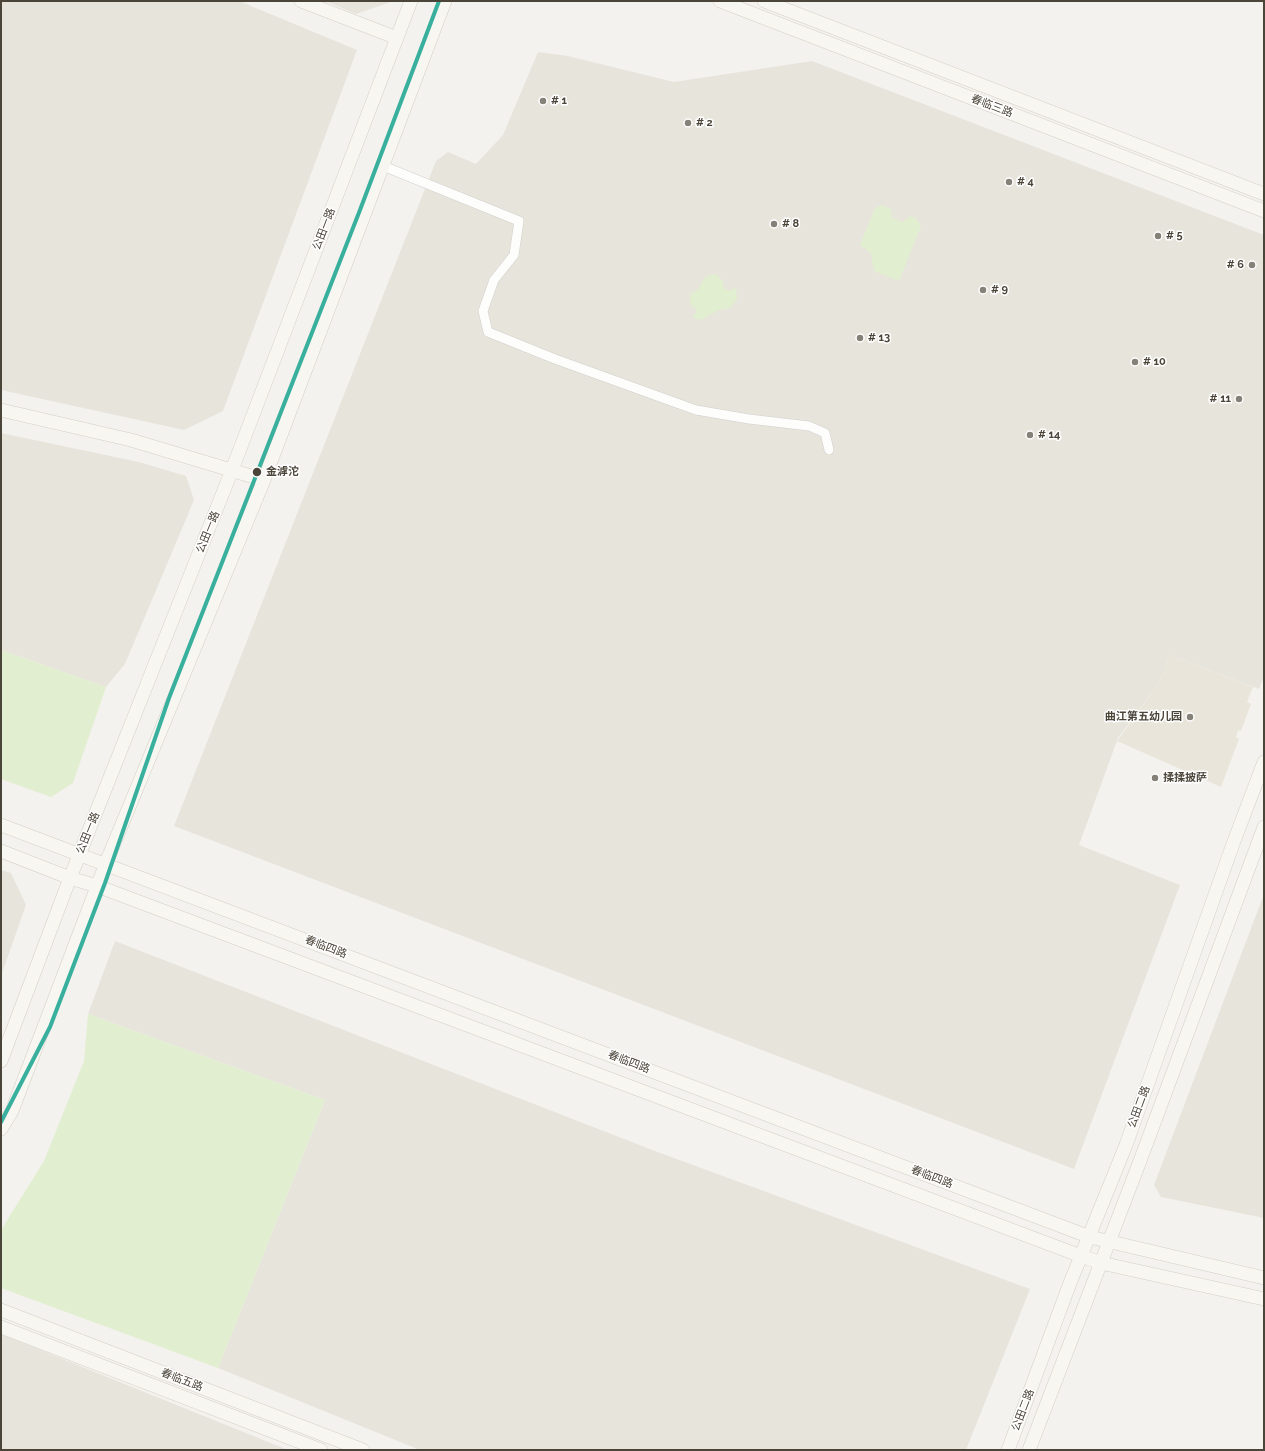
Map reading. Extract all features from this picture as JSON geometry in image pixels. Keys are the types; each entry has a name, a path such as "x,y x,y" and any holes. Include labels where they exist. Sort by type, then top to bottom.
{"street":[{"path":"301,1 397,38"},
{"name":"公田一路","path":"1,1061 70,878 232,470 412,1"},
{"path":"1,1129 12,1111 106,863 264,480 445,1"},
{"name":"春临三路","path":"720,1 1264,211"},
{"name":"春临三路","path":"764,1 1264,194"},
{"path":"383,166 519,221 514,255 494,280 483,311 488,332 555,359 696,410 749,419 809,426 825,433 829,450"},
{"path":"1,410 131,440 264,480"},
{"name":"公田二路","path":"1008,1450 1081,1256 1090,1237 1126,1145 1233,844 1264,762"},
{"name":"春临四路","path":"1,825 106,863 1090,1237 1264,1278"},
{"name":"公田二路","path":"1029,1450 1110,1242 1264,827"},
{"name":"春临四路","path":"1,851 70,878 98,886 1081,1256 1101,1263 1264,1299"},
{"name":"春临五路","path":"1,1310 363,1450"},
{"name":"春临五路","path":"1,1327 321,1450"}],"shaded area":[{"path":"1,1 239,1 357,50 223,411 184,430 1,390"},
{"path":"325,1 394,1 356,14"},
{"path":"538,52 568,56 674,82 812,61 1264,235 1264,676 1259,689 1170,655 1159,683 1118,738 1079,845 1180,885 1074,1169 174,826 436,161 448,152 476,164 503,135"},
{"path":"1,433 139,462 186,476 194,500 125,664 106,687 1,650"},
{"name":"曲江第五幼儿园","path":"1170,655 1253,687 1247,702 1251,704 1241,731 1238,730 1236,737 1239,739 1221,787 1117,741 1159,683"},
{"path":"1,870 11,873 26,905 1,976"},
{"path":"1264,894 1264,1218 1161,1197 1154,1185"},
{"path":"115,941 655,1151 1030,1289 966,1450 420,1450 218,1368 325,1100 88,1014"},
{"path":"1,1334 288,1450 1,1450"}],"green space":[{"path":"883,205 891,209 892,218 903,222 910,216 916,218 921,226 899,281 874,271 871,253 860,245 875,208"},
{"path":"716,274 723,281 724,288 730,291 736,287 737,300 730,308 719,310 701,320 693,318 697,310 690,304 690,295 698,289 706,276"},
{"path":"1,650 106,687 73,783 51,797 1,779"},
{"path":"88,1014 325,1100 218,1368 1,1288 1,1230 44,1161 84,1061"}],"transit line":[{"path":"1,1122 50,1027 105,883 169,698 360,210 439,1"}],"place":[{"name":"# 1","path":"543,101"},
{"name":"# 2","path":"688,123"},
{"name":"# 4","path":"1009,182"},
{"name":"# 8","path":"774,224"},
{"name":"# 5","path":"1158,236"},
{"name":"# 6","path":"1252,265"},
{"name":"# 9","path":"983,290"},
{"name":"# 13","path":"860,338"},
{"name":"# 10","path":"1135,362"},
{"name":"# 11","path":"1239,399"},
{"name":"# 14","path":"1030,435"},
{"name":"金滹沱","path":"257,472"},
{"name":"曲江第五幼儿园","path":"1190,717"},
{"name":"揉揉披萨","path":"1155,778"}]}
